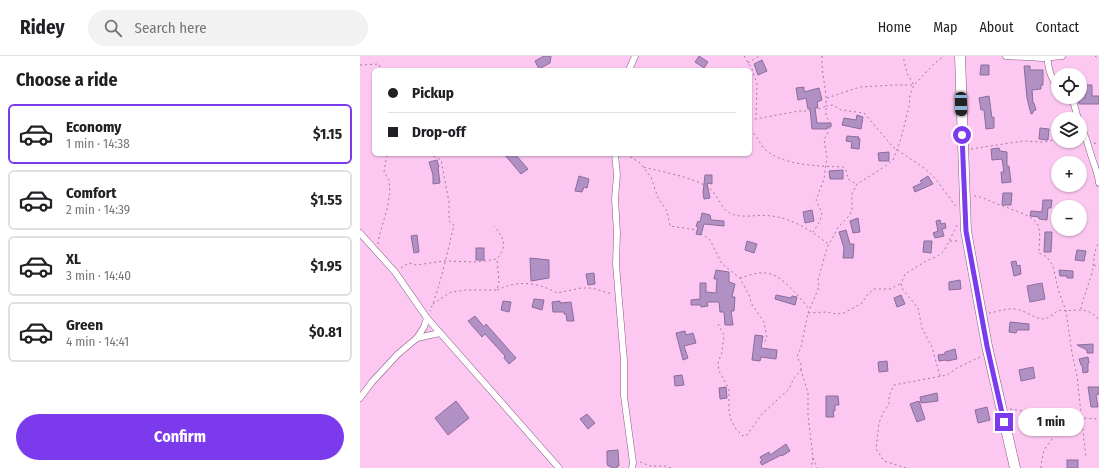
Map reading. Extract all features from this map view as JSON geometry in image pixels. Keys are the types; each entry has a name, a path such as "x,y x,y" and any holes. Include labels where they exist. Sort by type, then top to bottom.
{"main road":[{"path":"960,56 965,210 968,240 988,353 1015,468"}],"street":[{"path":"630,68 635,56"},
{"path":"1006,56 1062,56"},
{"path":"1048,57 1051,76"},
{"path":"1087,141 1097,171 1099,183"},
{"path":"615,156 617,175 615,198 617,233 616,264 624,361 624,396 632,465"},
{"path":"360,233 395,272 427,318 559,468"},
{"path":"360,398 377,376 398,354 417,338 424,327 427,318"},
{"path":"417,338 440,333"}],"path":[{"path":"744,56 751,68"},
{"path":"748,63 759,56"},
{"path":"813,232 820,221 822,213 816,200 824,179 827,157 824,140 826,133 829,130 822,76 822,56"},
{"path":"904,56 907,74 914,85"},
{"path":"817,468 813,457 808,416 808,393 801,370 801,364 797,357 801,347 808,313 819,287 818,280 829,244 839,226 852,211 852,194 857,184 879,171 893,160 914,85 935,63 944,56"},
{"path":"1095,56 1099,59"},
{"path":"360,65 379,64 380,68"},
{"path":"752,69 757,84 756,119"},
{"path":"826,98 860,87 914,85"},
{"path":"752,120 799,111 815,111 826,106 833,105 841,110 864,113 897,150 924,168 935,178 956,208 965,210 944,251 938,256 926,260 905,274 901,284 890,289 874,289 868,294 862,303 844,313 808,313"},
{"path":"752,132 763,147 779,158 795,163 842,167 846,170 848,179 857,184"},
{"path":"963,149 983,148 993,145 1023,141 1043,142 1051,140"},
{"path":"380,255 379,237 390,192 389,180 384,172 387,156"},
{"path":"427,318 441,281 444,261 454,225 449,221 449,202 441,160 433,156"},
{"path":"629,156 640,163 651,177 658,198 666,211 670,226 697,230 702,233 710,240 722,264 740,278 750,296 751,303 764,322 767,338 763,344"},
{"path":"643,167 686,178 709,188 727,212 734,215 772,216 787,220 813,232 829,244"},
{"path":"965,194 985,198 999,205 1018,211 1037,223 1040,230 1039,253 1047,257 1053,266 1058,289 1066,312 1077,376 1086,458"},
{"path":"395,272 409,263 416,265 444,261 476,262 497,259 501,254 504,243 494,226"},
{"path":"949,241 968,240"},
{"path":"1081,310 1083,299 1092,274 1094,251 1099,242"},
{"path":"497,259 499,282 497,290"},
{"path":"1093,264 1099,266"},
{"path":"740,278 756,273 766,272 776,275 798,295 810,310"},
{"path":"433,304 451,292 466,290 497,290 505,286 524,283 545,286 557,293 581,288 592,288 618,296"},
{"path":"901,284 918,308 922,328 932,347 940,376"},
{"path":"981,313 1014,309 1040,319 1051,318 1058,310 1066,312 1077,309 1096,315 1099,320"},
{"path":"718,324 724,335 722,352 718,363 719,371 729,389 729,411 732,420 736,429 743,436 747,435 762,414 789,389 794,378 801,370"},
{"path":"906,468 884,461 876,449 879,423 889,404 889,396 894,385 947,375 957,368 988,353"},
{"path":"1001,407 1022,412 1099,419"},
{"path":"1041,468 1044,450 1052,439 1055,416"},
{"path":"811,468 813,457"},
{"path":"632,465 638,462 650,466 665,466 671,468"}],"building":[{"path":"544,56 551,56 550,63 541,68 538,68 535,61"},
{"path":"699,56 708,62 704,68 695,62"},
{"path":"762,60 767,71 758,75 754,64"},
{"path":"981,65 989,65 989,75 980,75"},
{"path":"1024,66 1030,66 1030,70 1043,70 1043,85 1041,85 1041,89 1032,90 1033,103 1036,110 1031,114 1027,98"},
{"path":"1087,85 1092,85 1092,96 1099,96 1099,104 1087,104"},
{"path":"804,87 804,92 819,88 822,100 817,102 818,108 815,108 817,123 831,123 831,127 827,127 827,129 812,129 810,109 808,109 806,98 798,100 796,88"},
{"path":"989,96 992,118 994,117 994,128 986,129 984,110 981,110 979,98"},
{"path":"857,115 863,117 861,129 842,125 844,118 856,120"},
{"path":"1040,128 1049,129 1048,140 1039,139"},
{"path":"847,136 859,137 859,149 851,148 852,142 846,141"},
{"path":"999,148 1000,151 1007,152 1007,166 1009,166 1011,182 1002,183 1001,172 1004,172 1002,159 992,160 991,149"},
{"path":"889,152 889,161 879,161 878,153"},
{"path":"506,156 517,156 528,169 521,174"},
{"path":"437,160 440,183 433,184 433,175 429,162"},
{"path":"843,170 843,179 830,179 829,171"},
{"path":"705,175 712,175 712,184 707,183 710,198 704,199 703,193"},
{"path":"579,176 589,179 587,188 584,187 582,192 575,191"},
{"path":"928,176 933,184 915,192 913,187 922,183 920,181"},
{"path":"1003,193 1012,193 1011,205 1002,205"},
{"path":"1043,200 1051,200 1051,208 1048,208 1047,220 1030,216 1031,211 1042,212"},
{"path":"812,210 814,221 805,223 803,212"},
{"path":"702,213 710,215 711,220 724,221 724,226 704,224 701,235 696,234 698,227 696,226 698,221 700,222"},
{"path":"858,218 860,232 853,233 850,221"},
{"path":"940,220 941,224 945,223 946,228 942,229 944,236 935,238 933,233 938,231 936,221"},
{"path":"846,230 850,244 854,244 853,258 843,258 844,248 839,232"},
{"path":"1045,232 1051,232 1051,252 1044,252"},
{"path":"417,235 419,252 414,253 411,236"},
{"path":"747,241 757,244 754,253 745,250"},
{"path":"924,241 932,241 931,253 923,252"},
{"path":"476,248 484,248 484,260 476,260"},
{"path":"1077,250 1086,251 1084,261 1075,260"},
{"path":"530,258 549,260 549,278 531,281"},
{"path":"1016,261 1017,266 1020,265 1021,274 1014,276 1011,262"},
{"path":"716,270 729,272 729,282 735,284 732,297 735,297 734,311 731,311 733,325 725,325 724,312 720,312 719,302 707,302 708,306 701,307 701,305 691,305 691,300 700,299 700,283 706,283 706,292 716,293 717,279 714,279"},
{"path":"1059,270 1073,271 1073,278 1060,276"},
{"path":"594,273 595,284 588,285 586,274"},
{"path":"960,280 961,289 949,290 949,282"},
{"path":"1042,283 1045,299 1030,302 1027,286"},
{"path":"776,295 791,298 792,296 797,297 795,305 775,299"},
{"path":"901,295 905,304 897,307 894,298"},
{"path":"534,299 544,300 542,310 532,307"},
{"path":"503,301 511,302 509,312 501,310"},
{"path":"560,301 560,303 571,302 574,321 567,321 566,314 564,314 564,312 553,312 552,302"},
{"path":"475,316 484,327 486,324 516,358 509,364 504,358 505,356 485,334 482,337 468,321"},
{"path":"1010,322 1029,324 1029,330 1017,330 1016,333 1009,332"},
{"path":"685,331 686,335 693,333 696,343 684,346 688,358 683,360 676,333"},
{"path":"755,335 763,336 761,348 777,350 776,359 761,357 760,361 752,360"},
{"path":"1093,344 1093,353 1087,353 1087,350 1077,345"},
{"path":"955,349 957,359 939,361 938,355 945,354 945,352"},
{"path":"1088,357 1088,372 1083,373 1082,365 1079,359"},
{"path":"887,361 888,371 879,372 878,362"},
{"path":"1033,367 1035,378 1021,381 1019,370"},
{"path":"682,375 684,385 675,386 674,376"},
{"path":"726,387 727,398 720,399 719,388"},
{"path":"1088,387 1099,387 1099,394 1096,395 1098,407 1091,407"},
{"path":"937,393 938,401 921,403 920,397"},
{"path":"826,396 838,396 839,405 835,405 835,411 833,411 834,417 826,417"},
{"path":"456,401 469,418 448,435 435,418"},
{"path":"919,401 925,419 917,422 910,404"},
{"path":"987,407 990,420 978,423 975,410"},
{"path":"587,414 595,423 588,429 580,419"},
{"path":"786,444 790,451 762,465 760,462 762,460 760,457 769,452 770,455"},
{"path":"618,450 619,466 617,466 617,468 611,468 611,466 608,466 607,463 607,451"},
{"path":"1067,460 1078,460 1078,468 1067,468"}],"route":[{"path":"962,135 966,231 987,346 1004,422"}]}
